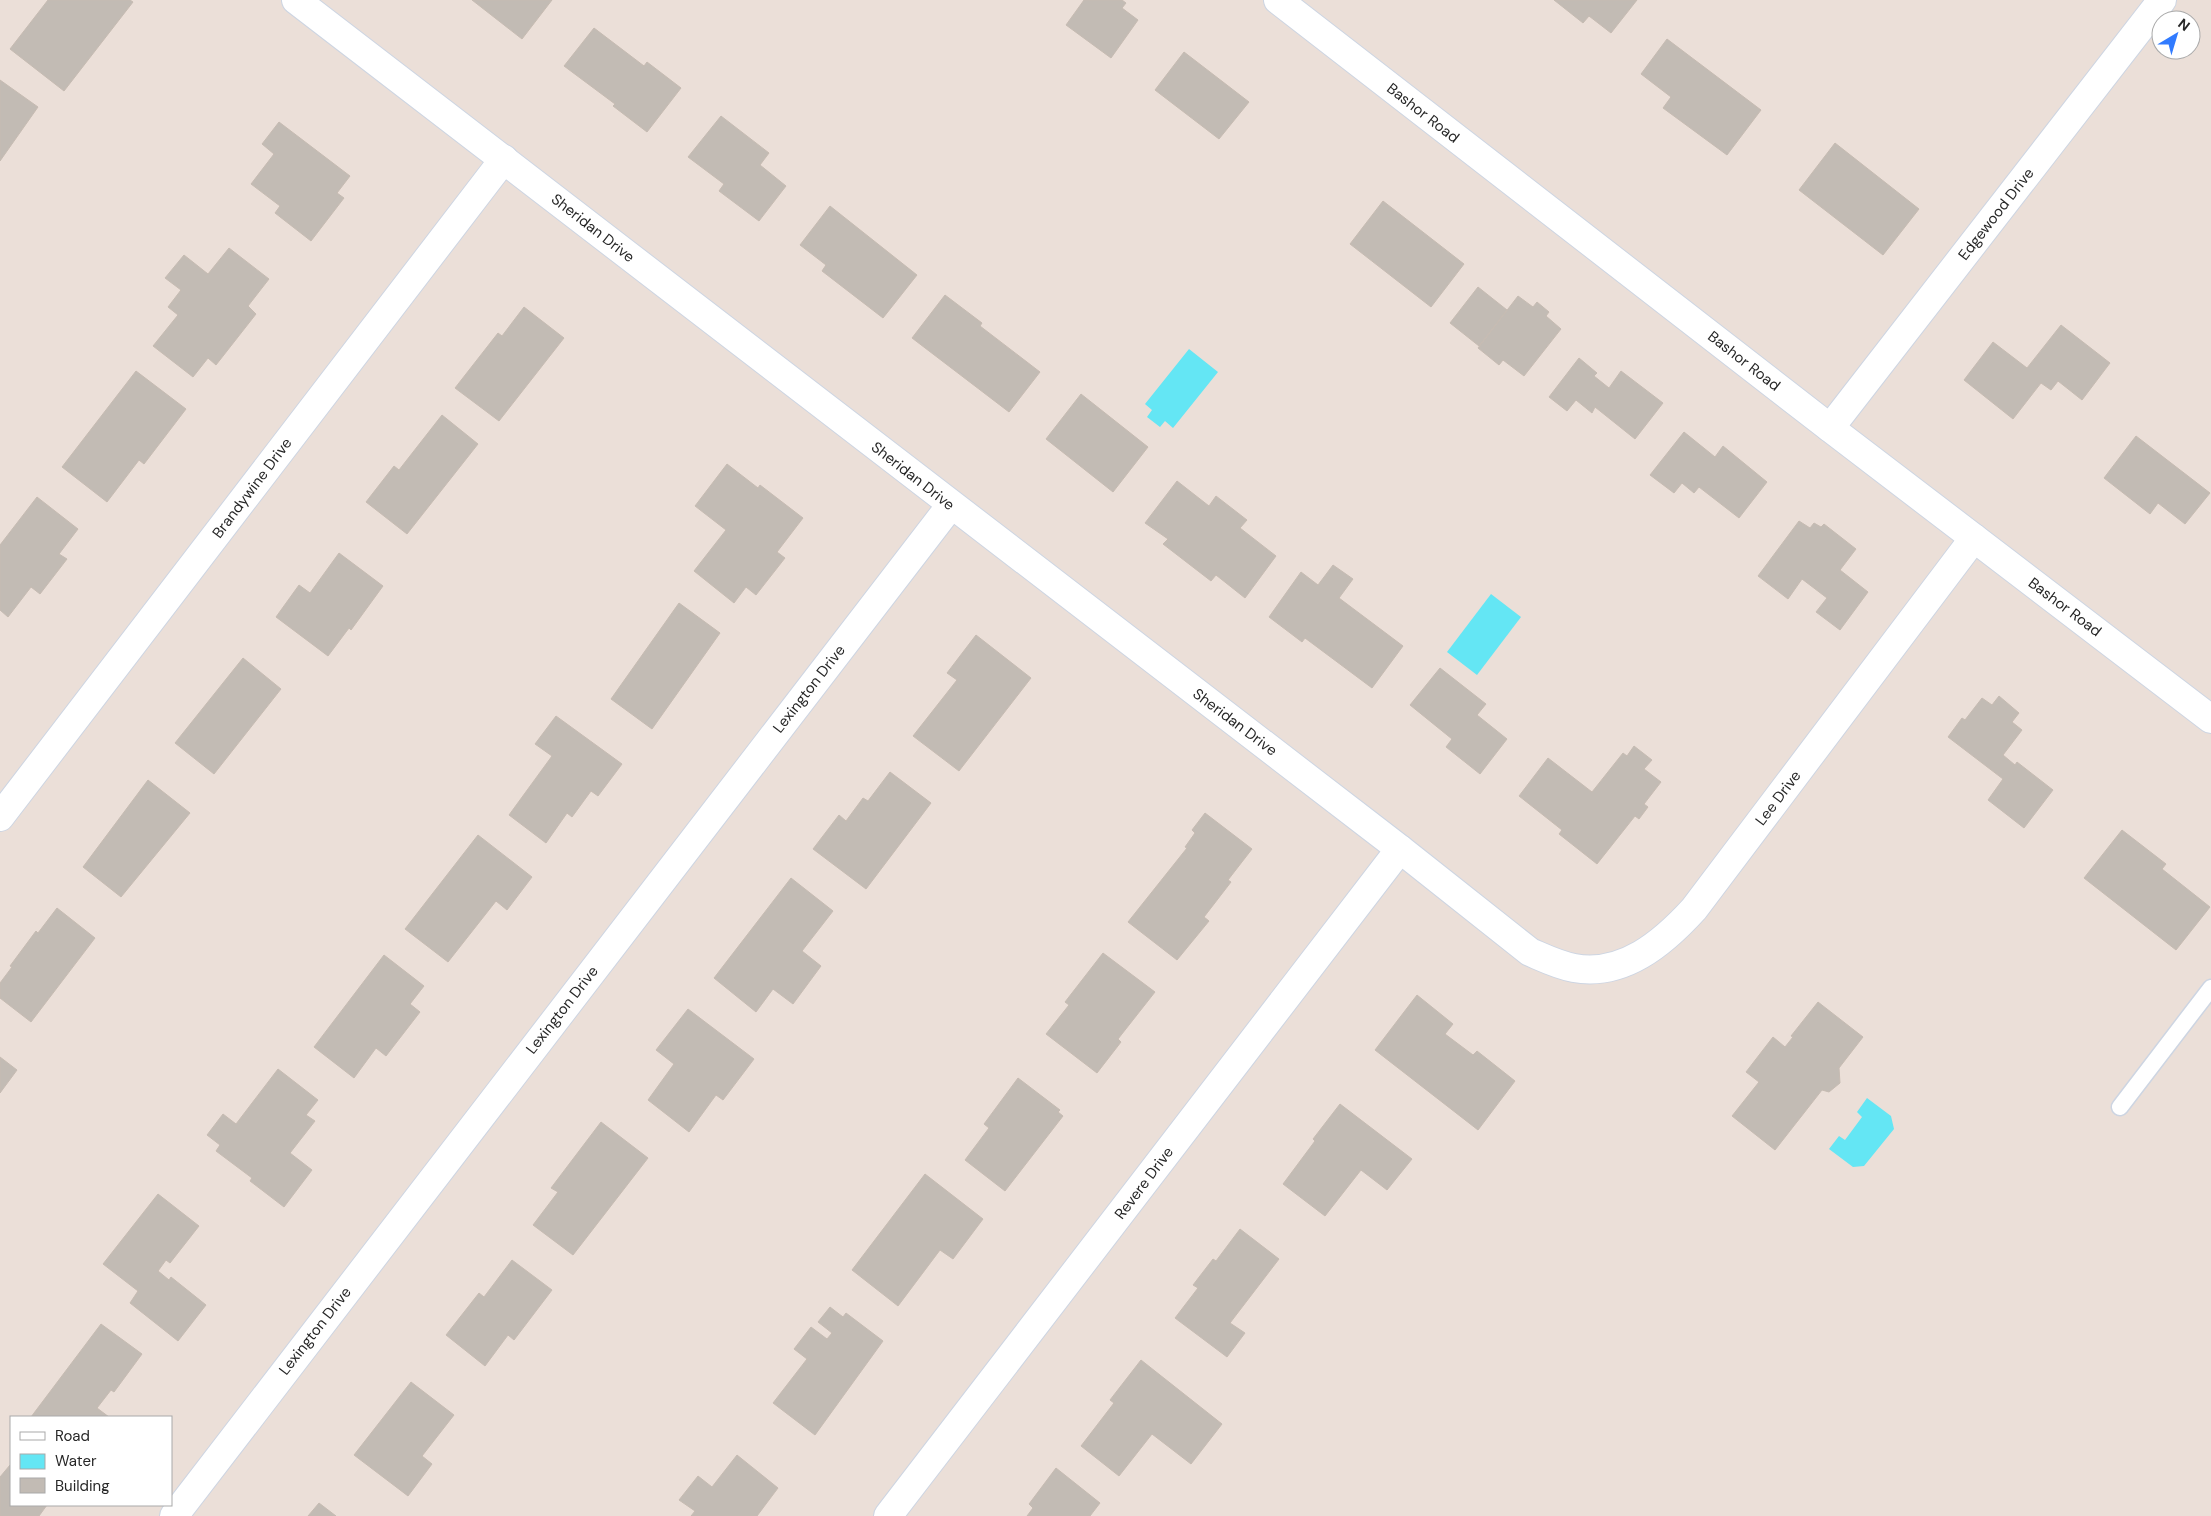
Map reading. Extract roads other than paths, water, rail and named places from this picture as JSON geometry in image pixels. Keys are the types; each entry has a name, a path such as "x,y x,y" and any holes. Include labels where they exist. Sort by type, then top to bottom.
{"street":[{"name":"Bashor Road","path":"1278,0 1830,428 2211,719"},
{"name":"Edgewood Drive","path":"1830,428 2162,0"},
{"name":"Sheridan Drive","path":"300,1 951,505 1400,849 1530,952"},
{"name":"Brandywine Drive","path":"0,818 504,159"},
{"name":"Lexington Drive","path":"174,1516 951,505"},
{"name":"Lee Drive","path":"1530,952 1553,962 1575,968 1599,969 1625,964 1646,953 1680,925 1974,538"},
{"name":"Revere Drive","path":"888,1516 1400,849"}],"lane":[{"path":"2120,1107 2211,988"}],"water":[{"path":"1189,349 1218,372 1173,428 1165,421 1160,427 1147,417 1152,410 1145,404"},
{"path":"1491,594 1521,617 1477,675 1447,652"},
{"path":"1867,1098 1891,1116 1894,1129 1864,1166 1853,1167 1829,1149 1839,1136 1845,1140 1862,1117 1857,1112"}]}
